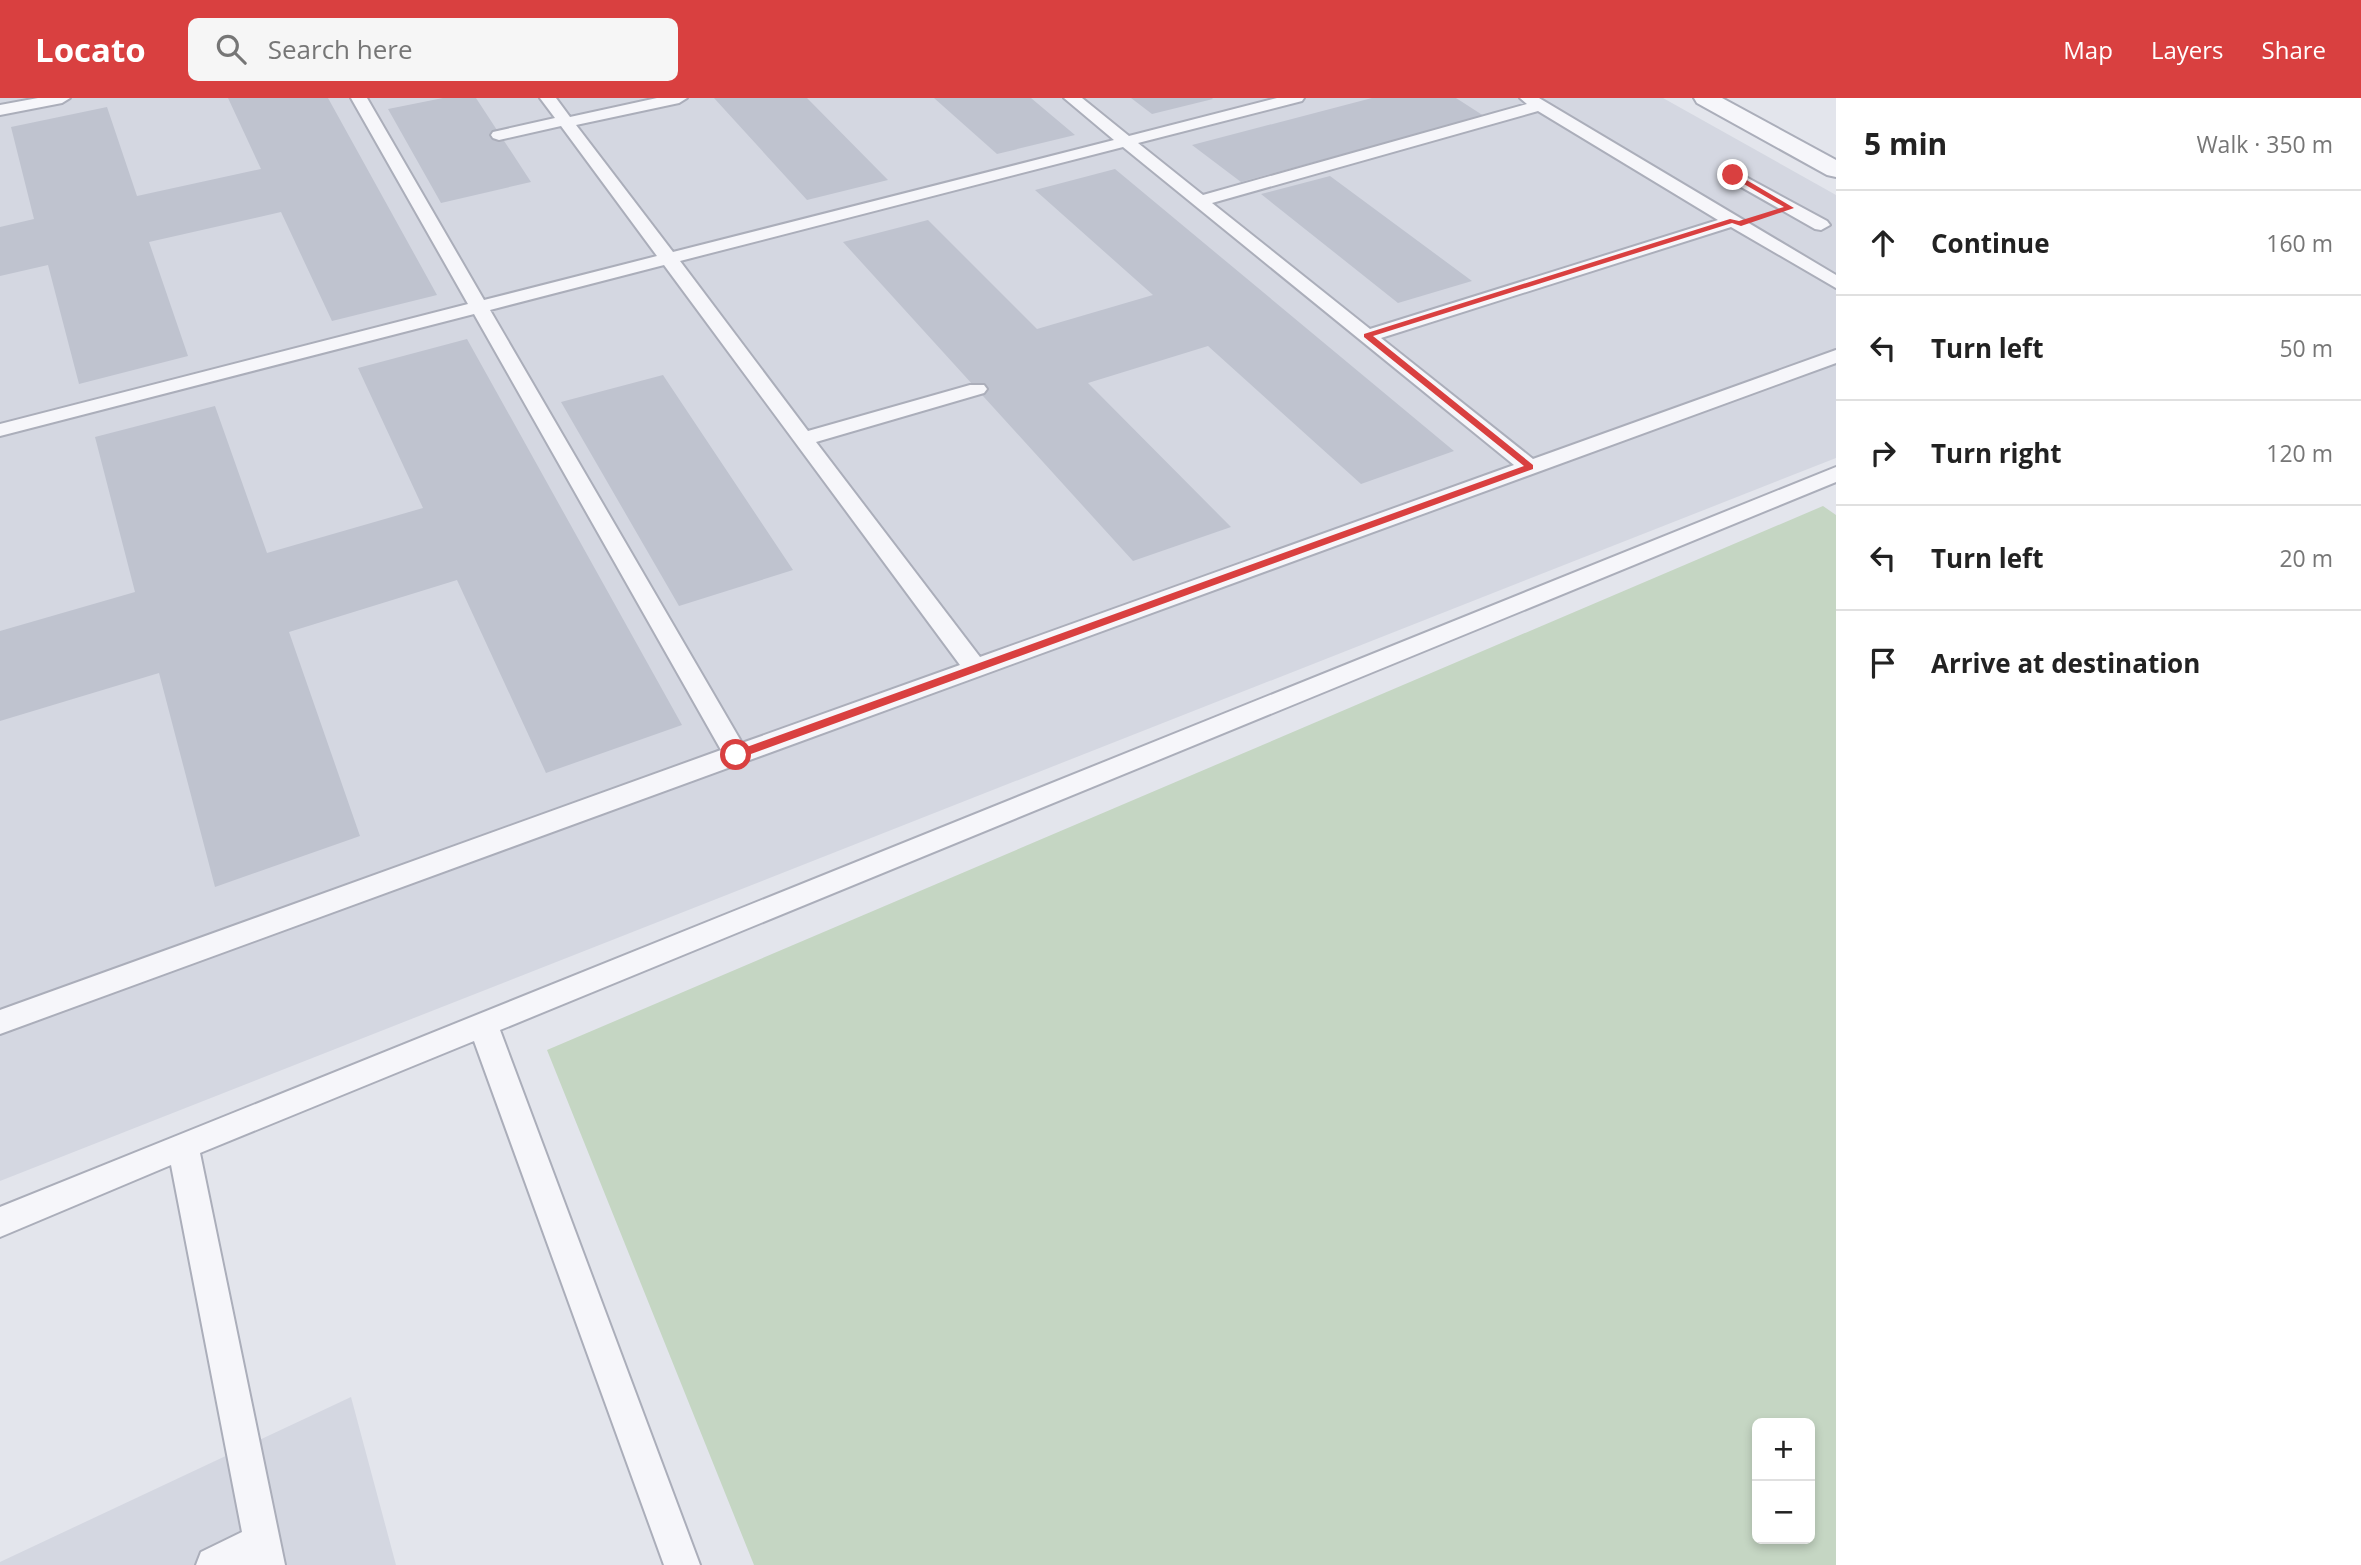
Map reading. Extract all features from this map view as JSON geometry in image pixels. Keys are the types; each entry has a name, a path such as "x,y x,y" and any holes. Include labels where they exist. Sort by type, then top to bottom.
{"street":[{"path":"1705,98 1836,170"}],"lane":[{"path":"0,110 62,98"},
{"path":"359,98 736,755"},
{"path":"548,98 975,668"},
{"path":"499,135 679,98"},
{"path":"1072,98 1530,467"},
{"path":"0,430 1296,98"},
{"path":"1199,201 1534,102 1836,283"},
{"path":"1733,175 1821,225"},
{"path":"1367,336 1735,222 1790,208"},
{"path":"0,1022 1836,356"},
{"path":"803,439 977,389"},
{"path":"0,1222 1836,474"},
{"path":"483,1024 682,1565"},
{"path":"183,1146 265,1553 214,1565"}],"shaded area":[{"path":"0,98 1663,98 1836,195 1836,458 0,1181"},
{"path":"351,1397 396,1565 0,1565 0,1562"}],"green space":[{"path":"1823,506 1836,515 1836,1565 754,1565 547,1050"}],"building":[{"path":"228,98 328,98 437,295 332,321 281,212 149,242 188,356 79,384 48,265 0,276 0,227 34,219 11,127 107,107 137,196 261,169"},
{"path":"443,98 476,98 531,182 441,203 388,109"},
{"path":"714,98 807,98 888,180 807,200"},
{"path":"934,98 1031,98 1075,135 997,154"},
{"path":"1131,98 1212,98 1213,99 1152,114"},
{"path":"1372,98 1456,98 1484,116 1241,182 1192,145"},
{"path":"1115,169 1454,451 1361,484 1208,346 1088,383 1231,527 1133,561 843,242 928,220 1037,329 1153,295 1035,190"},
{"path":"1330,176 1472,281 1398,303 1261,194"},
{"path":"467,339 682,725 546,773 457,580 289,632 360,836 215,887 159,673 0,721 0,631 135,592 95,437 215,406 267,553 423,508 358,368"},
{"path":"663,375 793,570 679,606 561,402"}],"route":[{"path":"736,755 1530,467 1367,336 1732,221 1738,224 1790,208 1733,175"}]}
